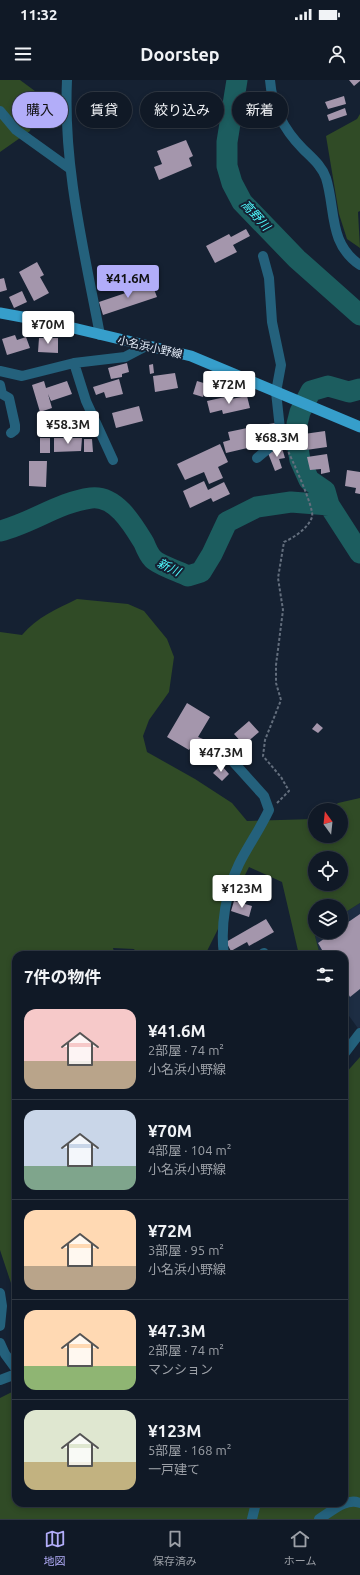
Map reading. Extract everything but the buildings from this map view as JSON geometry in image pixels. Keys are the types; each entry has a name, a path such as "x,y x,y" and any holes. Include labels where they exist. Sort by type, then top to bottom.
{"main road":[{"name":"小名浜小野線","path":"0,313 44,321 191,356 360,427"}],"street":[{"path":"67,80 69,168 100,335"},
{"path":"270,80 272,96 284,127 319,166 326,177 338,240 344,250 360,265"},
{"path":"0,111 16,130 69,168"},
{"path":"257,458 281,438 276,392 281,366 272,322 269,278 263,256"},
{"path":"0,371 22,376 74,363 125,357 146,346"},
{"path":"74,363 86,401 113,460"},
{"path":"0,385 2,394 9,398 15,425 14,430 11,433"},
{"path":"218,745 264,796 269,810 238,865 230,887 222,940 223,951"},
{"path":"348,1049 360,1033"},
{"path":"0,1293 2,1306 0,1326"},
{"path":"0,1343 5,1354 12,1364"},
{"path":"0,1380 12,1376"},
{"path":"348,1503 355,1500 360,1503"},
{"path":"252,1519 255,1507"},
{"path":"319,1519 339,1507"}],"path":[{"path":"269,810 289,791 281,777 262,756 265,740 280,700 276,683 276,665 283,610 278,578 282,547 284,542 299,532 310,521 313,514 308,497 281,438"}],"shaded area":[{"path":"360,903 360,1031 348,1014 348,951 319,951 316,939 348,939 348,911"}],"green space":[{"path":"0,80 20,80 36,92 12,92 12,128 31,128 30,131 0,152"},
{"path":"360,114 360,211 358,212 360,248 347,239 339,214 326,136 357,119"},
{"path":"77,599 128,604 144,611 167,639 174,657 169,692 149,720 143,736 147,752 195,779 232,803 247,821 308,819 308,843 348,843 348,803 338,803 360,798 360,903 348,911 348,899 308,899 308,939 316,939 319,951 298,951 282,882 249,867 207,951 135,951 134,949 113,948 114,951 12,951 12,1286 0,1250 0,632 22,635 41,618"},
{"path":"360,1057 360,1519 0,1519 0,1398 12,1392 12,1507 348,1507 348,1070"}],"waterway":[{"name":"高野川","path":"237,80 227,142 227,166 232,183 242,202 297,259 360,315"},
{"name":"高野川","path":"360,389 349,392 328,386 311,391 300,412 296,438 300,460 309,480 325,491 329,505 360,553"},
{"name":"新川","path":"0,531 79,500 100,498 116,506 123,513 135,528 153,559 188,576 201,572 212,554 227,522 257,507 291,502 329,505"}]}
